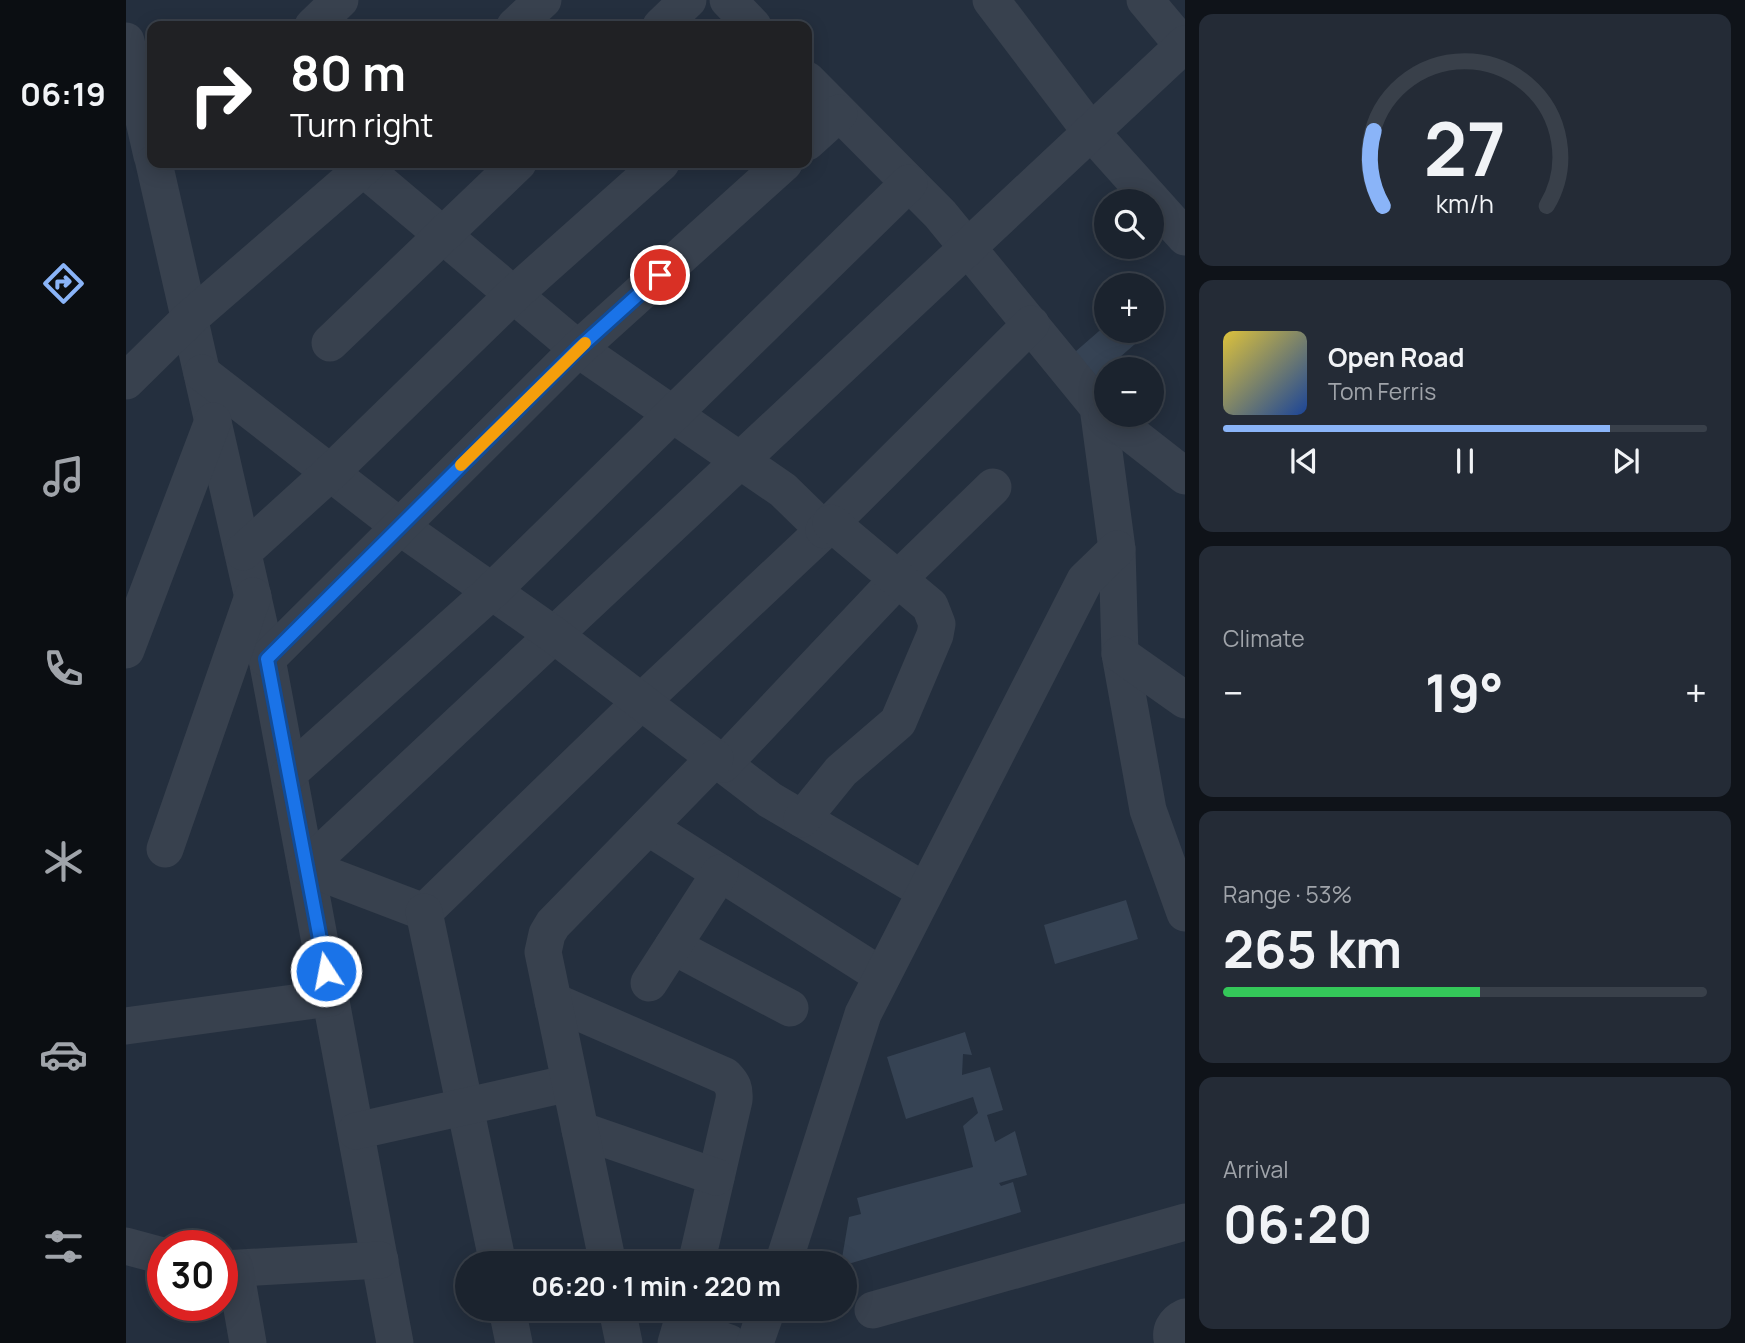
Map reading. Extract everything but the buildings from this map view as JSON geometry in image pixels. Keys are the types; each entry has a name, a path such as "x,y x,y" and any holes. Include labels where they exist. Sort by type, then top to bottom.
{"street":[{"path":"318,21 340,0"},
{"path":"520,21 543,0"},
{"path":"666,21 688,0"},
{"path":"728,0 748,21"},
{"path":"991,0 1091,132 1185,237"},
{"path":"306,867 1184,46 1145,0"},
{"path":"126,41 147,120"},
{"path":"812,85 940,214 1094,400"},
{"path":"812,137 839,113"},
{"path":"160,168 189,319 267,659 395,1343"},
{"path":"131,367 364,168"},
{"path":"368,168 442,235 578,349 783,491 930,606 937,624 935,635 898,722 841,771 802,819"},
{"path":"330,343 513,168"},
{"path":"243,552 330,473 513,295 655,168"},
{"path":"267,659 578,349 778,168"},
{"path":"289,773 491,592 909,183"},
{"path":"424,912 828,526 1031,324"},
{"path":"202,373 399,526 554,635 770,800 925,891"},
{"path":"126,650 213,421"},
{"path":"1105,427 1117,550 1121,654 1148,810 1185,913"},
{"path":"1123,427 1185,476"},
{"path":"605,1251 543,953 547,934 553,924 648,827 719,761 898,579 993,487"},
{"path":"787,1251 863,1014 1085,580 1117,550"},
{"path":"164,849 253,596"},
{"path":"1121,654 1185,700"},
{"path":"1153,823 1185,852"},
{"path":"648,827 882,976"},
{"path":"306,867 424,912"},
{"path":"649,983 720,873"},
{"path":"424,912 495,1251"},
{"path":"673,946 790,1008"},
{"path":"126,1026 330,998"},
{"path":"553,1001 725,1076 731,1082 735,1091 734,1100 699,1251"},
{"path":"356,1131 570,1083"},
{"path":"580,1130 716,1177"},
{"path":"873,1310 1185,1222"},
{"path":"126,1246 147,1252"},
{"path":"238,1268 380,1261"},
{"path":"238,1306 248,1343"},
{"path":"1173,1343 1172,1329 1185,1317"},
{"path":"509,1321 514,1343"},
{"path":"620,1321 625,1343"},
{"path":"755,1343 763,1321"},
{"path":"681,1326 729,1343"}],"slow traffic":[{"path":"461,465 585,343"}],"route":[{"path":"326,971 267,659 578,349 660,275"}]}
